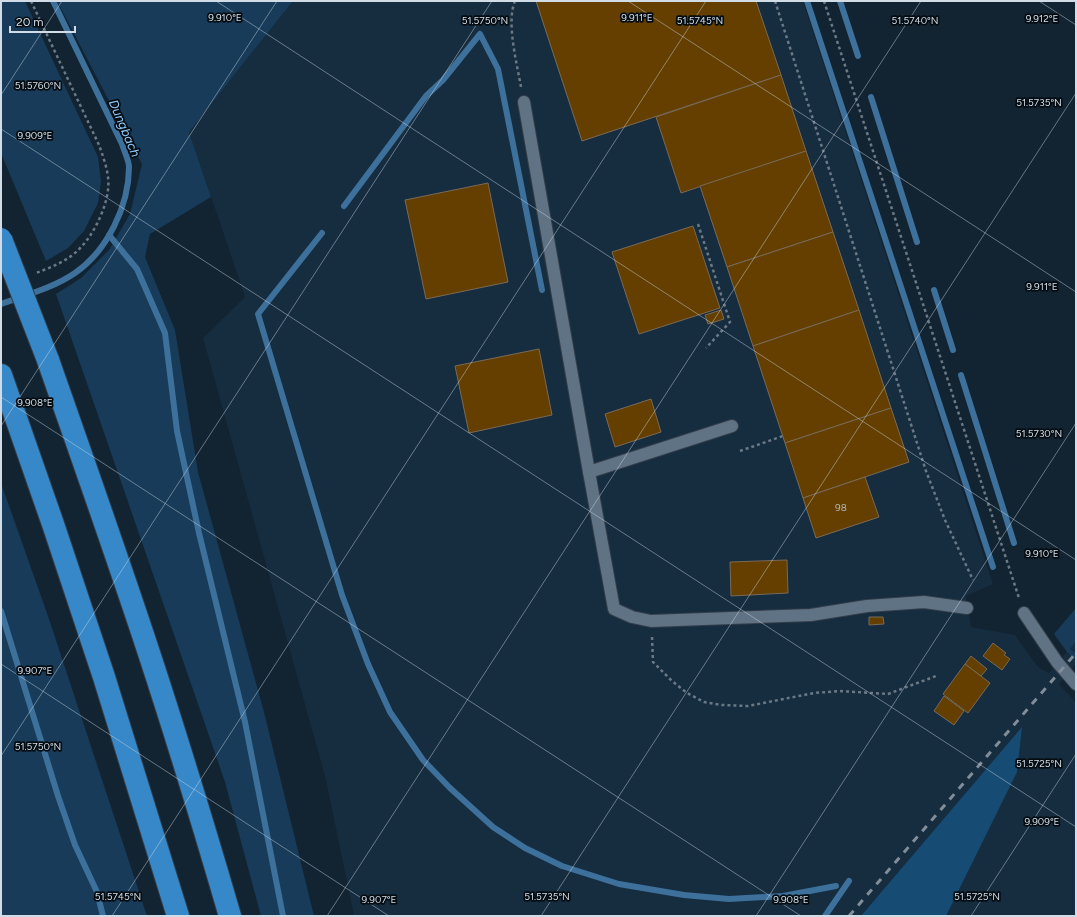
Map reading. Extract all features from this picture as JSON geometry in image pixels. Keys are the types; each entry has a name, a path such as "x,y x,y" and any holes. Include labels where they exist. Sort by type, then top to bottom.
{"highway":[{"path":"1,239 48,360 99,505 148,650 230,916"},
{"path":"1,376 54,527 104,677 178,916"}],"lane":[{"path":"524,102 614,609 632,617 651,621 811,616 867,606 924,602 968,608"},
{"path":"589,472 732,426"},
{"path":"1024,613 1057,662 1076,684"}],"path":[{"path":"32,1 99,145 106,166 108,189 103,210 94,229 81,248 50,268"},
{"path":"515,1 511,20 513,42 524,102"},
{"path":"775,1 926,471 945,520 973,580"},
{"path":"824,1 1014,580"},
{"path":"698,224 730,322 706,348"},
{"path":"740,451 783,436"},
{"path":"651,621 653,662 672,681 687,693 704,702 722,705 748,706 814,693 840,691 888,694 936,676"}],"shaded area":[{"path":"1,1 25,1 98,157 101,181 98,203 84,231 68,248 46,261 1,153"},
{"path":"57,1 293,1 189,132 211,197 150,234 145,257 175,330 198,472 264,712 314,916 261,916 225,782 56,294 81,278 109,250 130,214 142,164"},
{"path":"293,1 803,1 993,584 966,596 971,627 1015,635 1038,667 1049,673 1076,641 1076,664 1059,684 1076,703 1076,916 354,916 326,780 203,338 245,297 189,132"},
{"path":"1,483 48,616 147,916 1,916"},
{"path":"1076,608 1076,641 1070,649 1076,654 1076,660 1067,652 1054,634"},
{"path":"1022,727 1017,772 946,916 861,916"}],"building":[{"path":"536,1 756,1 781,75 582,141"},
{"path":"781,75 806,151 681,193 656,117"},
{"path":"806,151 833,232 727,267 700,186"},
{"path":"488,183 508,282 426,299 405,200"},
{"path":"693,226 720,308 639,334 612,252"},
{"path":"833,232 859,310 753,346 727,267"},
{"path":"721,310 724,319 708,324 705,315"},
{"path":"859,310 891,408 785,443 753,346"},
{"path":"539,349 552,415 469,433 455,366"},
{"path":"651,399 661,432 615,447 605,414"},
{"path":"891,408 909,462 803,498 785,443"},
{"path":"865,477 879,517 816,538 803,498"},
{"path":"787,560 788,593 731,596 730,562"},
{"path":"869,617 883,617 884,624 869,625"},
{"path":"993,643 1006,653 1004,655 1010,659 1002,670 983,656"},
{"path":"971,656 987,669 981,676 965,664"},
{"path":"965,664 990,683 968,713 943,694"},
{"path":"944,696 964,711 954,725 934,711"}],"waterway":[{"name":"Dungbach","path":"1,304 58,283 87,264 97,253 114,226 125,197 128,182 129,164 122,144 53,1"},
{"path":"807,1 993,567"},
{"path":"840,1 858,56"},
{"path":"344,206 426,96 443,80 480,34 498,69 542,290"},
{"path":"871,97 917,242"},
{"path":"322,233 258,314 342,595 368,664 390,712 423,760 450,788 493,827 525,848 562,866 619,884 684,895 729,899 783,896 836,886"},
{"path":"109,235 137,269 165,333 177,431 199,533 245,722 283,916"},
{"path":"934,290 953,350"},
{"path":"961,375 1014,543"},
{"path":"1,611 58,796 75,845 97,892 103,916"},
{"path":"825,916 849,881"}],"railway":[{"path":"849,916 1076,653"}]}
